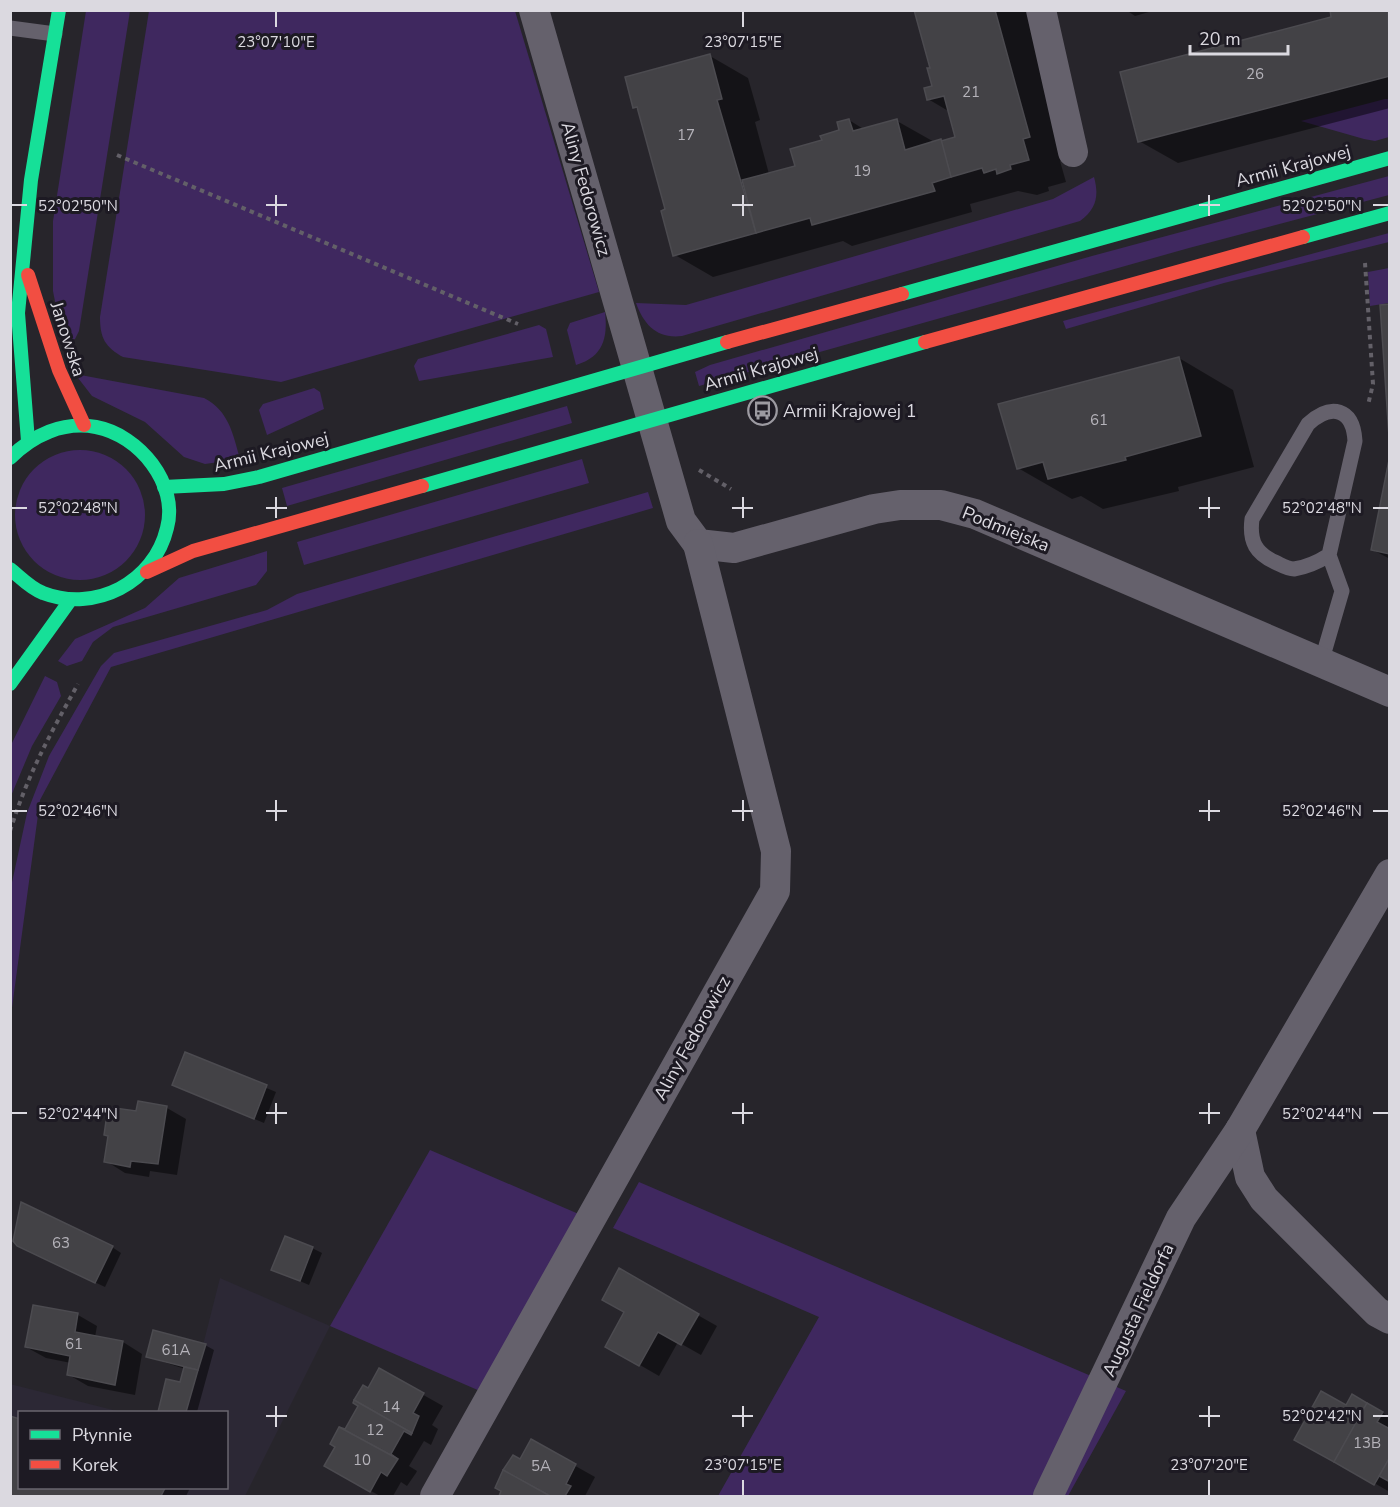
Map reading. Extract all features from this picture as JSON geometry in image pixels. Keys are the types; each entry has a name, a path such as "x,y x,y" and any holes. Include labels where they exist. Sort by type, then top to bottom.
{"street":[{"name":"Aliny Fedorowicz","path":"534,10 652,418"},
{"path":"1041,10 1073,152"},
{"name":"Janowska","path":"28,441 18,313 31,180 59,12"},
{"name":"Armii Krajowej","path":"164,487 224,484 259,477 638,367 1389,158"},
{"name":"Armii Krajowej","path":"69,602 83,602 112,596 147,572 193,551 1043,307 1389,213"},
{"name":"Janowska","path":"24,262 53,359 69,399 84,425"},
{"path":"652,418 681,521 698,544"},
{"path":"10,458 28,441 55,428 84,425 110,430 134,443 152,463 164,487 168,512 165,538 147,572"},
{"name":"Podmiejska","path":"698,544 734,548 874,509 900,505 941,505 975,514 1389,692"},
{"name":"Aliny Fedorowicz","path":"435,1497 775,891 776,850 698,544"},
{"path":"10,588 11,570"},
{"path":"10,684 69,602 32,588 11,570"},
{"name":"Augusta Fieldorfa","path":"1048,1497 1181,1218 1240,1130 1389,874"},
{"path":"1240,1130 1250,1177 1264,1199 1377,1312 1389,1319"}],"lane":[{"path":"41,10 59,12"},
{"path":"10,28 55,34"},
{"path":"1321,663 1342,591 1329,555 1355,441 1354,426 1345,415 1333,410 1320,413 1308,424 1252,519 1250,534 1255,548 1262,556 1291,569 1313,565 1329,555"}],"path":[{"path":"117,155 518,324"},
{"path":"1355,441 1364,422 1373,384 1365,263"},
{"path":"694,469 705,472 730,489"},
{"path":"10,831 24,787 39,752 78,684"}],"shaded area":[{"path":"86,11 130,11 79,331 75,339 63,343 53,291 53,221"},
{"path":"149,11 515,11 599,292 281,382 123,357 105,341 101,331 100,317"},
{"path":"1389,99 1389,137 1375,141 1301,121"},
{"path":"1389,176 1389,195 1189,248 699,386 695,372 710,365 1092,256"},
{"path":"1094,177 1095,201 1090,212 1080,221 682,336 665,335 653,329 643,318 636,303 686,305 1053,199"},
{"path":"1389,233 1389,242 1224,283 1066,329 1063,321"},
{"path":"1389,268 1389,303 1370,306 1368,272"},
{"path":"605,312 606,330 602,345 592,357 576,365 567,330 570,323"},
{"path":"539,325 546,329 553,357 419,381 414,366 418,359"},
{"path":"75,374 204,398 225,416 240,459 205,464 184,457 145,422 92,396"},
{"path":"314,388 320,392 324,409 267,435 259,410 263,404"},
{"path":"567,406 572,423 287,506 282,488"},
{"path":"80,450 105,455 126,469 140,490 145,515 140,540 126,561 105,575 80,580 55,575 34,561 20,540 15,515 20,490 34,469 55,455"},
{"path":"582,459 589,483 304,565 297,542"},
{"path":"648,492 653,508 111,667 40,800 11,1015 11,887 27,813 49,756 101,666 114,653 267,610 297,594"},
{"path":"267,551 267,571 256,585 113,627 93,642 82,661 67,666 58,661 75,639 145,608 179,578"},
{"path":"45,676 57,682 61,696 32,746 11,796 11,745"},
{"path":"430,1150 581,1215 480,1391 330,1326"},
{"path":"639,1182 1126,1391 1068,1496 718,1496 819,1317 613,1228"},
{"path":"220,1278 330,1326 245,1496 11,1496 10,1384 117,1411 18,1411 18,1489 228,1489 228,1411 186,1411"}],"building":[{"path":"914,10 995,10 1030,137 1023,139 1029,160 1010,165 1011,169 997,174 996,169 984,173 982,168 951,177 941,141 955,137 944,96 927,100 924,88 932,86 927,68 930,68"},
{"path":"1330,10 1388,10 1390,76 1138,142 1120,72 1331,17"},
{"path":"710,54 722,99 717,100 756,233 673,256 661,211 665,209 637,107 633,108 625,77"},
{"path":"849,119 853,131 897,119 905,150 941,139 951,177 932,183 935,191 812,225 810,218 756,233 742,180 795,166 790,149 822,140 820,136 839,130 837,122"},
{"path":"1390,304 1390,451 1380,305"},
{"path":"1179,357 1201,436 1125,457 1126,460 1048,479 1043,462 1017,469 998,404"},
{"path":"1390,455 1390,554 1371,550"},
{"path":"185,1052 267,1085 254,1119 172,1085"},
{"path":"138,1101 167,1106 158,1164 131,1161 130,1167 104,1162 108,1136 104,1135 108,1107 136,1111"},
{"path":"21,1202 113,1246 95,1283 17,1246 13,1241"},
{"path":"285,1236 313,1247 300,1281 271,1270"},
{"path":"619,1268 699,1314 681,1345 658,1332 639,1366 605,1347 624,1312 602,1300"},
{"path":"33,1305 78,1313 75,1332 123,1341 115,1385 67,1375 70,1356 25,1347"},
{"path":"153,1330 206,1344 198,1370 146,1357"},
{"path":"184,1367 198,1370 186,1411 158,1411 166,1379 180,1382"},
{"path":"379,1368 424,1393 413,1413 419,1416 412,1433 354,1400 363,1385 368,1388"},
{"path":"1321,1391 1346,1405 1352,1394 1367,1403 1334,1462 1294,1440"},
{"path":"354,1400 412,1433 411,1435 404,1431 391,1454 398,1459 339,1427 345,1429 358,1406 353,1403"},
{"path":"1367,1403 1383,1412 1377,1422 1390,1429 1390,1457 1374,1485 1334,1462"},
{"path":"10,1416 18,1418 18,1489 164,1489 161,1496 10,1496"},
{"path":"339,1427 398,1459 387,1476 381,1472 370,1492 324,1466 335,1447 330,1444"},
{"path":"531,1439 576,1464 566,1484 571,1486 565,1496 550,1496 503,1470 513,1455 520,1459"},
{"path":"1390,1457 1390,1482 1379,1476"},
{"path":"503,1470 550,1496 499,1496 501,1491 495,1488"}],"traffic: fast":[{"path":"28,441 18,313 31,180 59,10"},
{"path":"902,294 1390,158"},
{"path":"1303,237 1390,213"},
{"path":"164,487 224,484 259,477 727,342"},
{"path":"422,486 925,342"},
{"path":"10,458 28,443 60,428 84,426 112,432 141,451 152,464 167,495 169,511 167,528 160,547 149,564 136,578 120,589 102,596 82,599 63,598 43,593 30,586 10,569"},
{"path":"10,684 69,602"}],"traffic: jam":[{"path":"925,342 1303,237"},
{"path":"28,275 59,370 84,425"},
{"path":"727,342 902,294"},
{"path":"147,572 193,551 422,486"}],"place":[{"name":"Armii Krajowej 1","path":"762,411"}]}
